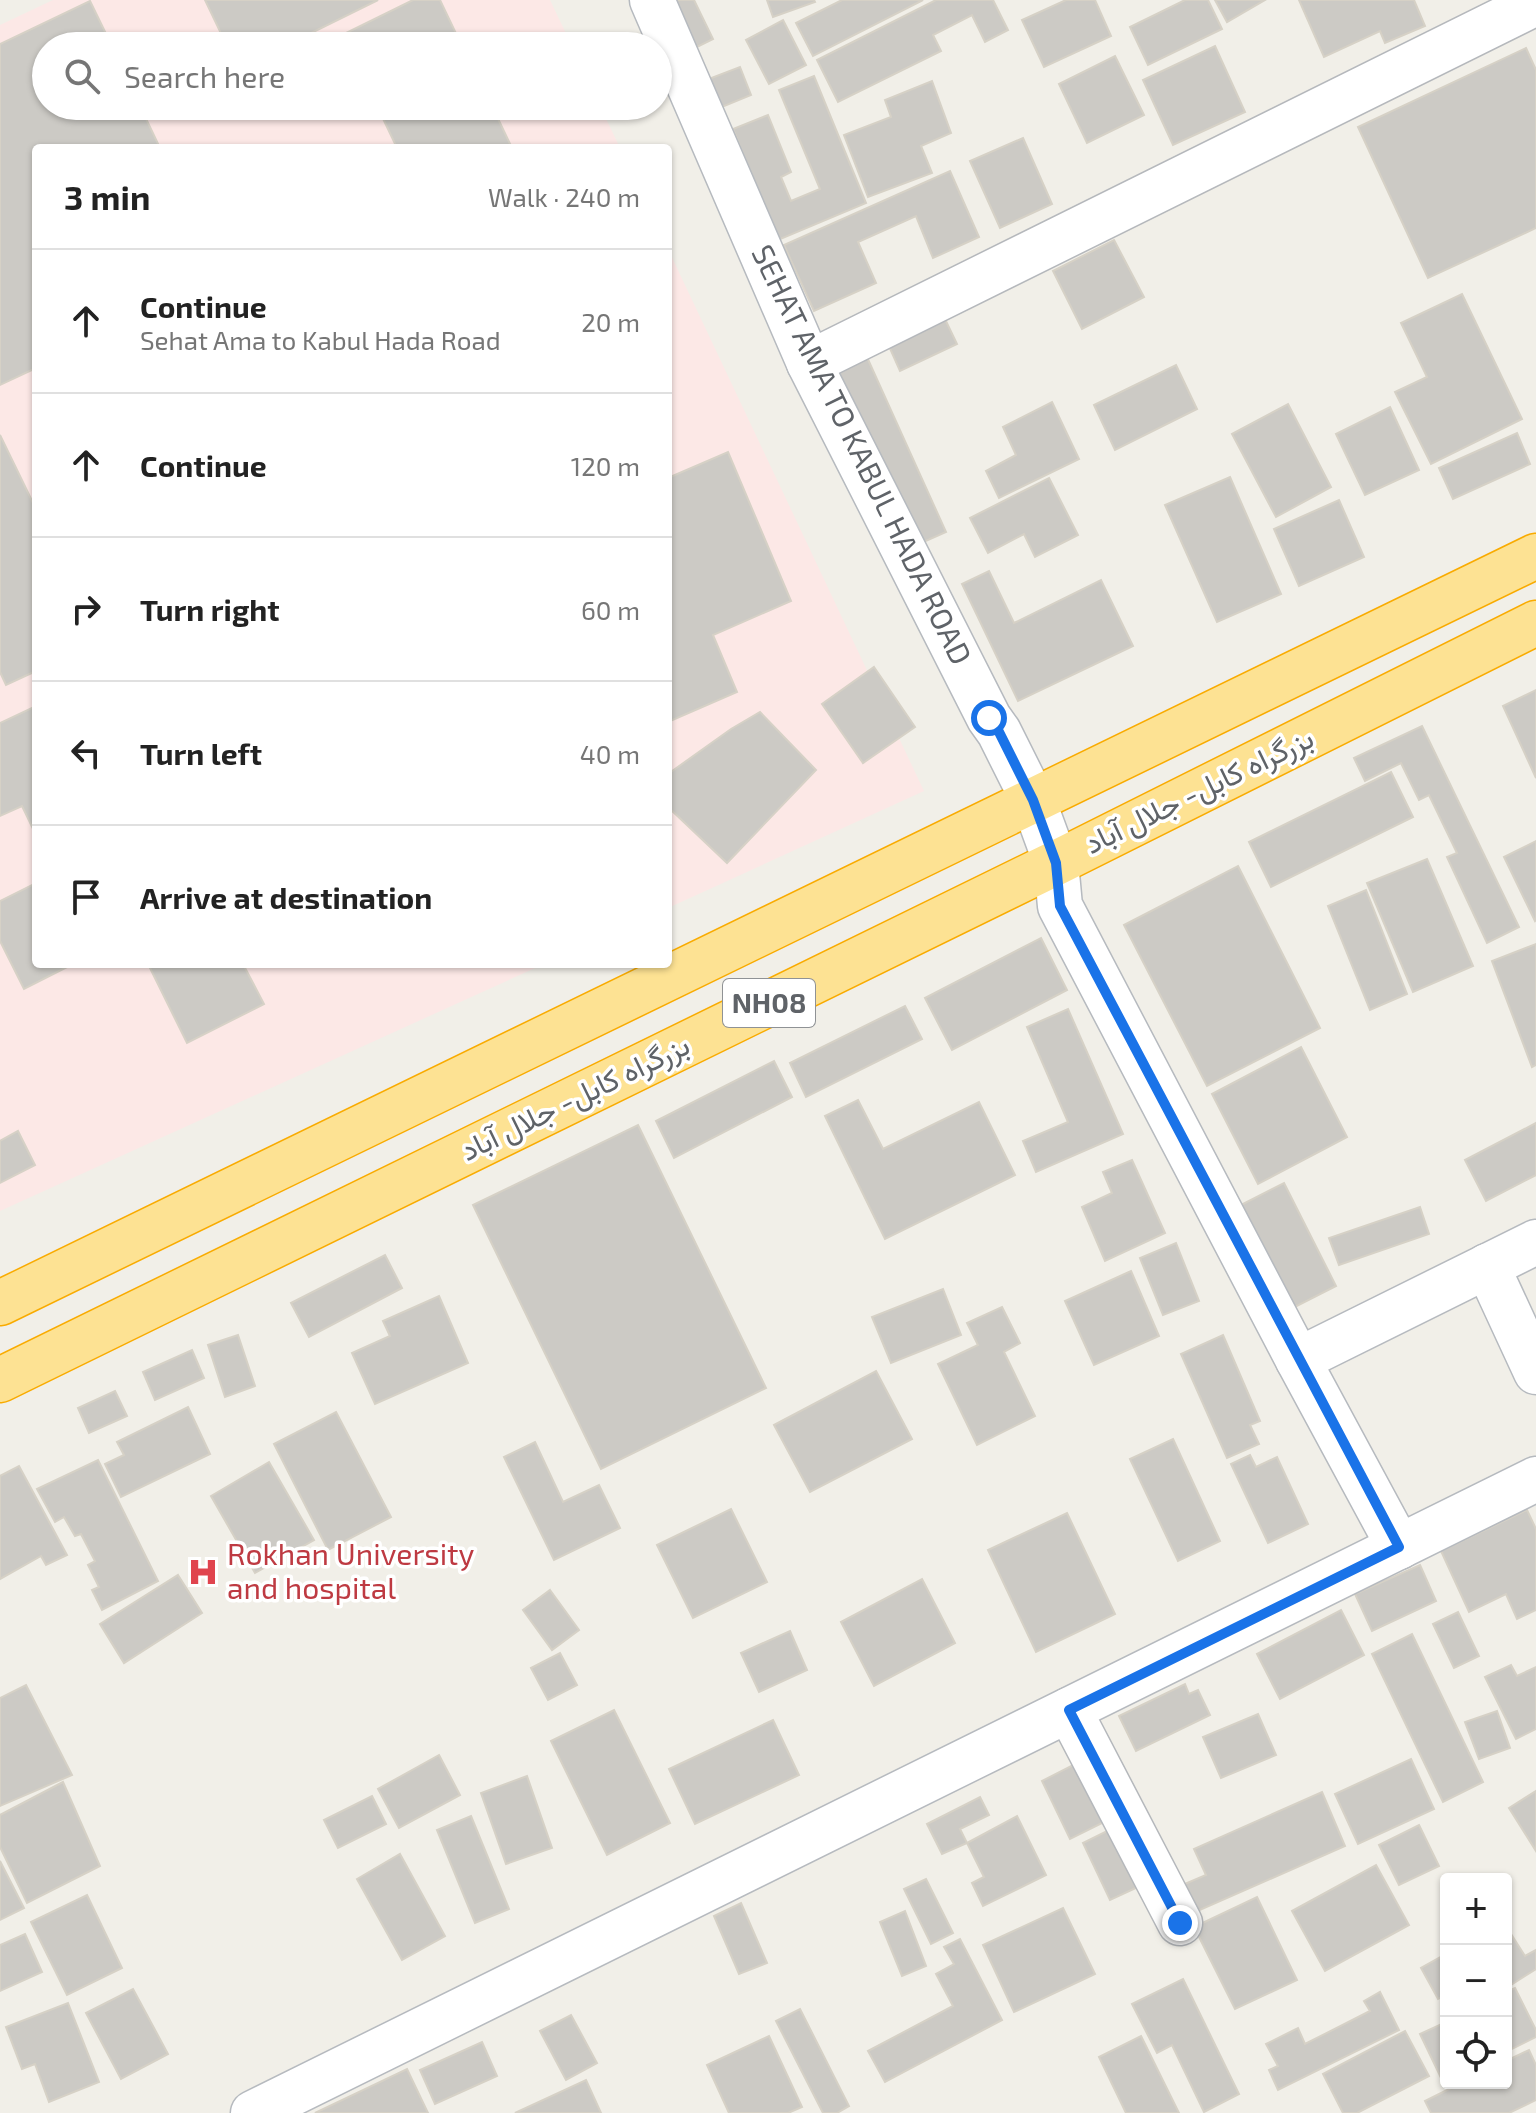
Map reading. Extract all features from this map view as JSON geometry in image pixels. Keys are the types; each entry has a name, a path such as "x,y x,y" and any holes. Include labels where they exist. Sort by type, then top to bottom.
{"highway":[{"name":"NH08","path":"0,1303 1536,556"},
{"name":"بزرگراه کابل- جلال آباد","path":"0,1380 1056,863 1536,623"}],"street":[{"name":"SEHAT AMA TO KABUL HADA ROAD","path":"652,0 666,32"},
{"path":"809,363 1536,3"},
{"name":"SEHAT AMA TO KABUL HADA ROAD","path":"672,46 809,363 1033,800 1056,863 1060,906 1399,1547"},
{"path":"1298,1360 1536,1242"},
{"path":"1487,1266 1536,1372"},
{"path":"253,2113 1536,1479"},
{"path":"1069,1710 1180,1923"}],"shaded area":[{"path":"53,0 550,0 565,32 32,32 32,120 607,120 618,144 32,144 32,968 535,968 0,1211 0,25"},
{"path":"672,257 924,791 672,906"}],"building":[{"path":"205,0 378,0 313,32 220,32"},
{"path":"413,0 440,0 455,32 348,32"},
{"path":"660,0 694,0 713,39 687,52"},
{"path":"767,0 814,0 815,2 773,17"},
{"path":"842,0 923,0 813,56 796,23"},
{"path":"936,0 993,0 1008,30 985,42 972,15 933,35 941,51 838,102 817,60"},
{"path":"1066,0 1095,0 1111,36 1044,67 1022,20"},
{"path":"1185,0 1208,0 1222,29 1148,65 1130,27"},
{"path":"1215,0 1265,0 1227,22"},
{"path":"1299,0 1414,0 1425,26 1385,43 1380,31 1324,57"},
{"path":"90,1 105,32 32,32 32,120 147,120 158,144 32,144 32,370 0,385 0,44"},
{"path":"783,20 806,65 769,84 746,40"},
{"path":"1215,46 1245,112 1173,145 1143,80"},
{"path":"1526,48 1536,70 1536,228 1428,278 1358,127"},
{"path":"1115,56 1144,115 1087,143 1059,84"},
{"path":"740,67 751,95 717,109 706,80"},
{"path":"814,76 866,203 778,240 733,129 768,115 791,172 781,177 791,201 820,189 779,90"},
{"path":"932,81 951,133 921,146 932,173 868,197 844,135 891,117 885,100"},
{"path":"384,120 499,120 510,144 395,144"},
{"path":"1023,138 1052,204 1000,228 970,161"},
{"path":"950,171 979,237 933,258 916,216 858,242 876,283 814,311 784,245"},
{"path":"1114,240 1144,297 1082,329 1053,271"},
{"path":"1462,294 1522,419 1431,464 1395,392 1427,377 1401,323"},
{"path":"944,317 957,344 900,371 888,344"},
{"path":"866,355 946,532 910,548 830,371"},
{"path":"1176,365 1197,409 1115,450 1094,405"},
{"path":"1052,402 1079,459 999,498 986,471 1016,455 1003,427"},
{"path":"1288,404 1331,487 1276,517 1232,434"},
{"path":"1390,407 1419,470 1365,495 1336,434"},
{"path":"1517,433 1530,464 1453,499 1439,468"},
{"path":"0,435 32,501 32,673 6,685 0,672"},
{"path":"728,452 791,601 713,635 737,692 672,720 672,476"},
{"path":"1230,477 1281,594 1217,622 1165,505"},
{"path":"1049,478 1078,535 1035,557 1024,534 988,553 970,518"},
{"path":"1339,500 1364,557 1299,586 1274,529"},
{"path":"989,571 1014,623 1101,580 1133,646 1018,701 962,584"},
{"path":"874,667 915,727 863,763 822,704"},
{"path":"1536,690 1536,778 1503,706"},
{"path":"32,708 32,827 22,806 0,816 0,723"},
{"path":"760,712 816,770 727,863 672,811 672,771"},
{"path":"1422,726 1519,927 1487,943 1447,857 1457,853 1429,795 1419,800 1401,763 1365,781 1354,758"},
{"path":"1391,772 1413,817 1271,887 1249,842"},
{"path":"1536,841 1536,920 1535,921 1504,857"},
{"path":"1427,859 1473,966 1413,992 1367,883"},
{"path":"1238,866 1320,1028 1207,1086 1124,925"},
{"path":"32,885 32,968 65,968 24,989 0,941 0,901"},
{"path":"1366,890 1407,994 1370,1010 1328,906"},
{"path":"1041,938 1067,990 952,1050 925,998"},
{"path":"1536,944 1536,1065 1532,1067 1492,961"},
{"path":"150,968 245,968 264,1004 187,1043"},
{"path":"905,1006 922,1039 806,1097 790,1063"},
{"path":"1068,1009 1123,1134 1036,1172 1023,1141 1068,1122 1027,1027"},
{"path":"1301,1047 1347,1137 1258,1184 1212,1094"},
{"path":"774,1061 792,1097 674,1158 656,1121"},
{"path":"858,1100 883,1149 979,1102 1015,1175 885,1239 825,1116"},
{"path":"1536,1123 1536,1175 1486,1201 1465,1160"},
{"path":"638,1125 766,1388 601,1469 473,1205"},
{"path":"18,1131 35,1165 0,1183 0,1141"},
{"path":"1132,1160 1165,1233 1105,1261 1082,1207 1112,1193 1103,1172"},
{"path":"1284,1183 1336,1286 1293,1308 1241,1205"},
{"path":"1420,1207 1429,1234 1339,1265 1329,1238"},
{"path":"1176,1243 1199,1301 1163,1315 1140,1258"},
{"path":"385,1255 402,1288 309,1337 291,1303"},
{"path":"1131,1271 1159,1336 1094,1365 1065,1301"},
{"path":"943,1289 961,1335 891,1363 872,1317"},
{"path":"439,1296 468,1363 375,1404 352,1353 390,1336 383,1321"},
{"path":"1002,1307 1020,1343 1004,1352 1035,1416 977,1445 938,1364 978,1345 967,1323"},
{"path":"238,1335 255,1386 225,1397 208,1345"},
{"path":"1223,1335 1260,1421 1250,1425 1259,1444 1227,1458 1181,1354"},
{"path":"192,1350 204,1378 155,1400 143,1372"},
{"path":"876,1371 912,1439 810,1492 774,1425"},
{"path":"115,1391 127,1416 89,1433 78,1408"},
{"path":"188,1407 210,1454 121,1497 105,1464 124,1455 117,1442"},
{"path":"336,1412 391,1517 328,1550 274,1444"},
{"path":"1173,1439 1220,1541 1178,1561 1130,1459"},
{"path":"535,1442 563,1502 599,1485 620,1528 554,1560 504,1457"},
{"path":"1250,1455 1256,1467 1277,1457 1308,1524 1268,1543 1231,1464"},
{"path":"98,1460 158,1581 102,1610 92,1590 99,1587 88,1565 95,1561 81,1534 75,1536 64,1517 55,1522 37,1489"},
{"path":"269,1462 314,1540 255,1573 211,1496"},
{"path":"19,1466 67,1555 46,1565 41,1556 0,1579 0,1476"},
{"path":"731,1509 767,1582 693,1618 657,1545"},
{"path":"1527,1510 1536,1529 1536,1610 1517,1619 1506,1594 1469,1612 1441,1551"},
{"path":"1067,1513 1115,1614 1036,1652 988,1550"},
{"path":"1420,1565 1436,1601 1372,1631 1355,1594"},
{"path":"178,1575 202,1613 124,1663 100,1624"},
{"path":"922,1579 955,1643 874,1686 841,1622"},
{"path":"550,1590 579,1630 552,1650 523,1610"},
{"path":"1341,1610 1364,1655 1280,1699 1257,1654"},
{"path":"1458,1612 1479,1656 1454,1668 1433,1624"},
{"path":"790,1631 807,1670 759,1692 741,1653"},
{"path":"1412,1634 1483,1782 1443,1802 1372,1654"},
{"path":"560,1653 577,1685 548,1700 531,1668"},
{"path":"1511,1665 1517,1676 1536,1667 1536,1729 1516,1739 1485,1677"},
{"path":"1185,1684 1189,1694 1198,1690 1210,1715 1136,1751 1119,1716"},
{"path":"26,1685 72,1775 0,1806 0,1698"},
{"path":"614,1710 670,1823 607,1855 551,1741"},
{"path":"1497,1711 1510,1748 1479,1759 1465,1722"},
{"path":"1258,1714 1276,1755 1221,1778 1203,1737"},
{"path":"773,1720 799,1775 695,1824 669,1769"},
{"path":"439,1755 460,1795 399,1828 378,1789"},
{"path":"1411,1759 1434,1809 1358,1844 1335,1794"},
{"path":"1075,1764 1104,1822 1070,1839 1042,1781"},
{"path":"527,1776 552,1848 506,1864 481,1793"},
{"path":"63,1782 100,1866 27,1903 0,1847 0,1815"},
{"path":"1536,1791 1536,1851 1509,1808"},
{"path":"1322,1792 1345,1846 1193,1913 1180,1886 1206,1875 1194,1849"},
{"path":"372,1796 386,1824 338,1848 324,1820"},
{"path":"980,1797 989,1815 960,1829 967,1843 942,1854 927,1824"},
{"path":"471,1816 509,1909 475,1923 437,1830"},
{"path":"1017,1816 1046,1875 983,1906 972,1883 984,1877 967,1843"},
{"path":"1419,1825 1439,1866 1399,1885 1379,1845"},
{"path":"1111,1829 1138,1887 1110,1900 1083,1843"},
{"path":"400,1854 445,1936 402,1960 357,1879"},
{"path":"0,1861 24,1908 0,1920"},
{"path":"1376,1865 1409,1925 1325,1971 1292,1911"},
{"path":"926,1879 953,1933 931,1944 904,1889"},
{"path":"87,1895 122,1968 67,1995 31,1922"},
{"path":"1257,1897 1297,1980 1235,2009 1194,1927"},
{"path":"741,1903 767,1963 739,1974 714,1916"},
{"path":"1063,1908 1095,1974 1014,2012 983,1945"},
{"path":"905,1911 926,1966 902,1976 880,1922"},
{"path":"25,1934 42,1972 0,1991 0,1945"},
{"path":"1512,1935 1525,1956 1536,1950 1536,1969 1512,1984"},
{"path":"960,1939 1002,2020 885,2082 868,2051 953,2006 936,1974 954,1964 944,1947"},
{"path":"1440,1957 1440,1998 1438,1999 1421,1968"},
{"path":"1183,1979 1239,2094 1204,2112 1172,2045 1157,2053 1132,2004"},
{"path":"1515,1988 1536,2030 1536,2037 1512,2049 1512,2017 1512,1989"},
{"path":"133,1989 168,2054 121,2079 86,2013"},
{"path":"1380,1992 1399,2030 1278,2090 1269,2070 1278,2066 1266,2044 1298,2028 1305,2044 1370,2011 1364,2001"},
{"path":"68,2003 99,2082 49,2102 35,2064 22,2069 6,2027"},
{"path":"800,2009 849,2106 837,2113 823,2113 776,2021"},
{"path":"571,2015 597,2063 566,2080 540,2031"},
{"path":"1440,2025 1440,2076 1420,2034"},
{"path":"1405,2031 1429,2076 1357,2113 1343,2113 1323,2074"},
{"path":"769,2036 802,2107 788,2113 729,2113 707,2065"},
{"path":"1141,2036 1179,2113 1126,2113 1099,2057"},
{"path":"482,2042 497,2076 435,2104 420,2070"},
{"path":"1529,2050 1536,2065 1536,2100 1509,2113 1431,2113 1425,2101 1449,2089 1512,2089 1512,2058"},
{"path":"407,2069 428,2113 315,2113"},
{"path":"586,2080 601,2113 515,2113"}],"place":[{"name":"Rokhan University and hospital","path":"203,1572"}],"route":[{"path":"989,718 1033,800 1056,863 1060,906 1399,1547 1069,1710 1180,1923"}]}
